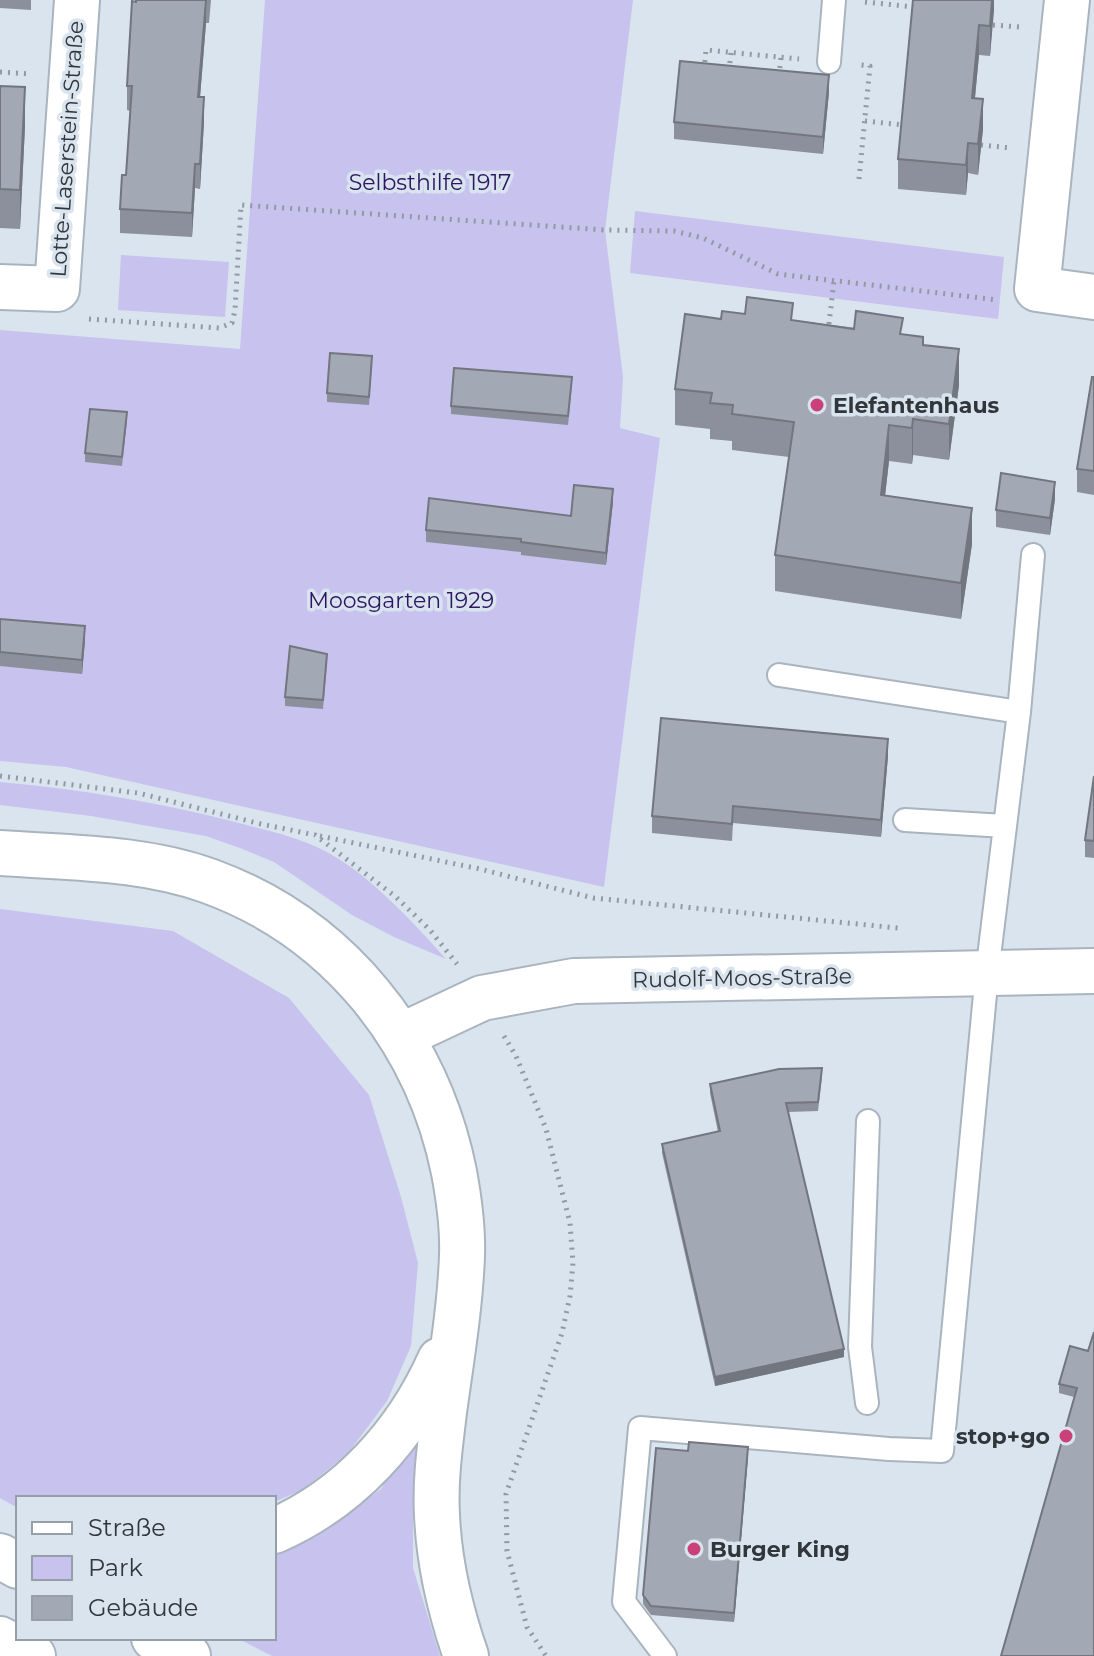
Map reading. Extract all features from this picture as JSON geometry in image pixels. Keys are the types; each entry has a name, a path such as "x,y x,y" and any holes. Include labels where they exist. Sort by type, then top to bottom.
{"main road":[{"name":"Lotte-Laserstein-Straße","path":"0,287 57,289 77,0"},
{"path":"1067,0 1037,289 1094,297"},
{"path":"0,853 130,863 208,880 245,896 282,916 317,941 376,1001 401,1036 428,1086 448,1141 459,1197 462,1255 438,1462 437,1513 441,1563 451,1612 466,1656"},
{"name":"Rudolf-Moos-Straße","path":"401,1036 482,998 574,981 1094,971"},
{"path":"276,1530 322,1504 354,1480 383,1452 428,1387 456,1312"},
{"path":"0,1639 33,1656"},
{"path":"158,1640 188,1656"}],"lane":[{"path":"829,62 834,0"},
{"path":"665,1656 624,1602 640,1428 942,1451 987,973 1019,712 1033,555"},
{"path":"779,675 1019,712"},
{"path":"905,820 1005,826"},
{"path":"867,1403 860,1347 868,1121"}],"path":[{"path":"858,1 915,7"},
{"path":"729,74 731,52"},
{"path":"778,79 781,57"},
{"path":"865,121 903,125"},
{"path":"57,289 82,319 219,328 232,323 241,205 605,230 674,231 703,238 778,274 1004,301"},
{"path":"827,334 834,281"},
{"path":"315,835 480,869 593,898 900,929"}],"green space":[{"name":"Moosgarten 1929","path":"265,0 633,0 605,230 623,377 620,428 660,438 604,887 66,767 0,761 0,330 240,349"},
{"path":"635,211 1004,257 998,319 630,273"},
{"path":"121,255 229,262 225,317 118,310"},
{"path":"0,782 147,802 302,841 340,859 373,884 446,959 352,915 274,862 240,848 206,836 91,816 0,805"},
{"path":"0,909 173,931 289,998 369,1095 418,1263 411,1346 387,1401 349,1452 304,1489 276,1501 276,1496 16,1496 16,1507 0,1498"},
{"path":"426,1404 413,1493 413,1568 440,1656 272,1656 241,1640 276,1640 276,1550 315,1537 381,1489"}],"building":[{"path":"206,0 198,97 204,97 200,164 195,164 192,213 120,209 122,175 126,175 132,86 127,86 132,1"},
{"path":"913,0 992,0 990,26 979,25 972,98 983,99 978,144 968,143 966,165 898,159"},
{"path":"680,61 829,75 823,137 674,122"},
{"path":"0,86 25,87 20,190 0,189"},
{"path":"747,297 793,303 791,320 854,329 856,311 903,318 900,334 923,337 923,345 959,349 949,424 913,419 912,428 889,425 881,495 972,508 961,583 775,555 794,422 732,414 733,405 710,403 712,393 675,389 685,314 721,319 722,311 745,314"},
{"path":"330,353 372,356 369,397 327,393"},
{"path":"454,368 572,377 568,416 451,406"},
{"path":"1094,377 1094,471 1077,469"},
{"path":"90,409 127,412 122,457 85,453"},
{"path":"1001,473 1055,482 1050,518 996,510"},
{"path":"574,485 613,489 606,553 521,542 521,539 426,530 429,498 571,516"},
{"path":"0,619 85,626 82,660 0,652"},
{"path":"290,646 327,654 323,700 285,697"},
{"path":"661,718 888,739 881,820 733,806 732,824 652,816"},
{"path":"1094,776 1094,841 1085,840"},
{"path":"822,1068 818,1102 786,1103 844,1349 715,1377 662,1144 720,1131 710,1084 779,1069"},
{"path":"1094,1332 1094,1656 1001,1656 1077,1388 1059,1384 1070,1346 1088,1351"},
{"name":"Burger King","path":"689,1442 748,1447 734,1613 651,1606 643,1595 656,1448 688,1451"}],"place":[{"name":"Elefantenhaus","path":"817,405"},
{"name":"stop+go","path":"1066,1436"},
{"name":"Burger King","path":"694,1549"}],"park label":[{"name":"Selbsthilfe 1917","path":"430,182"}]}
